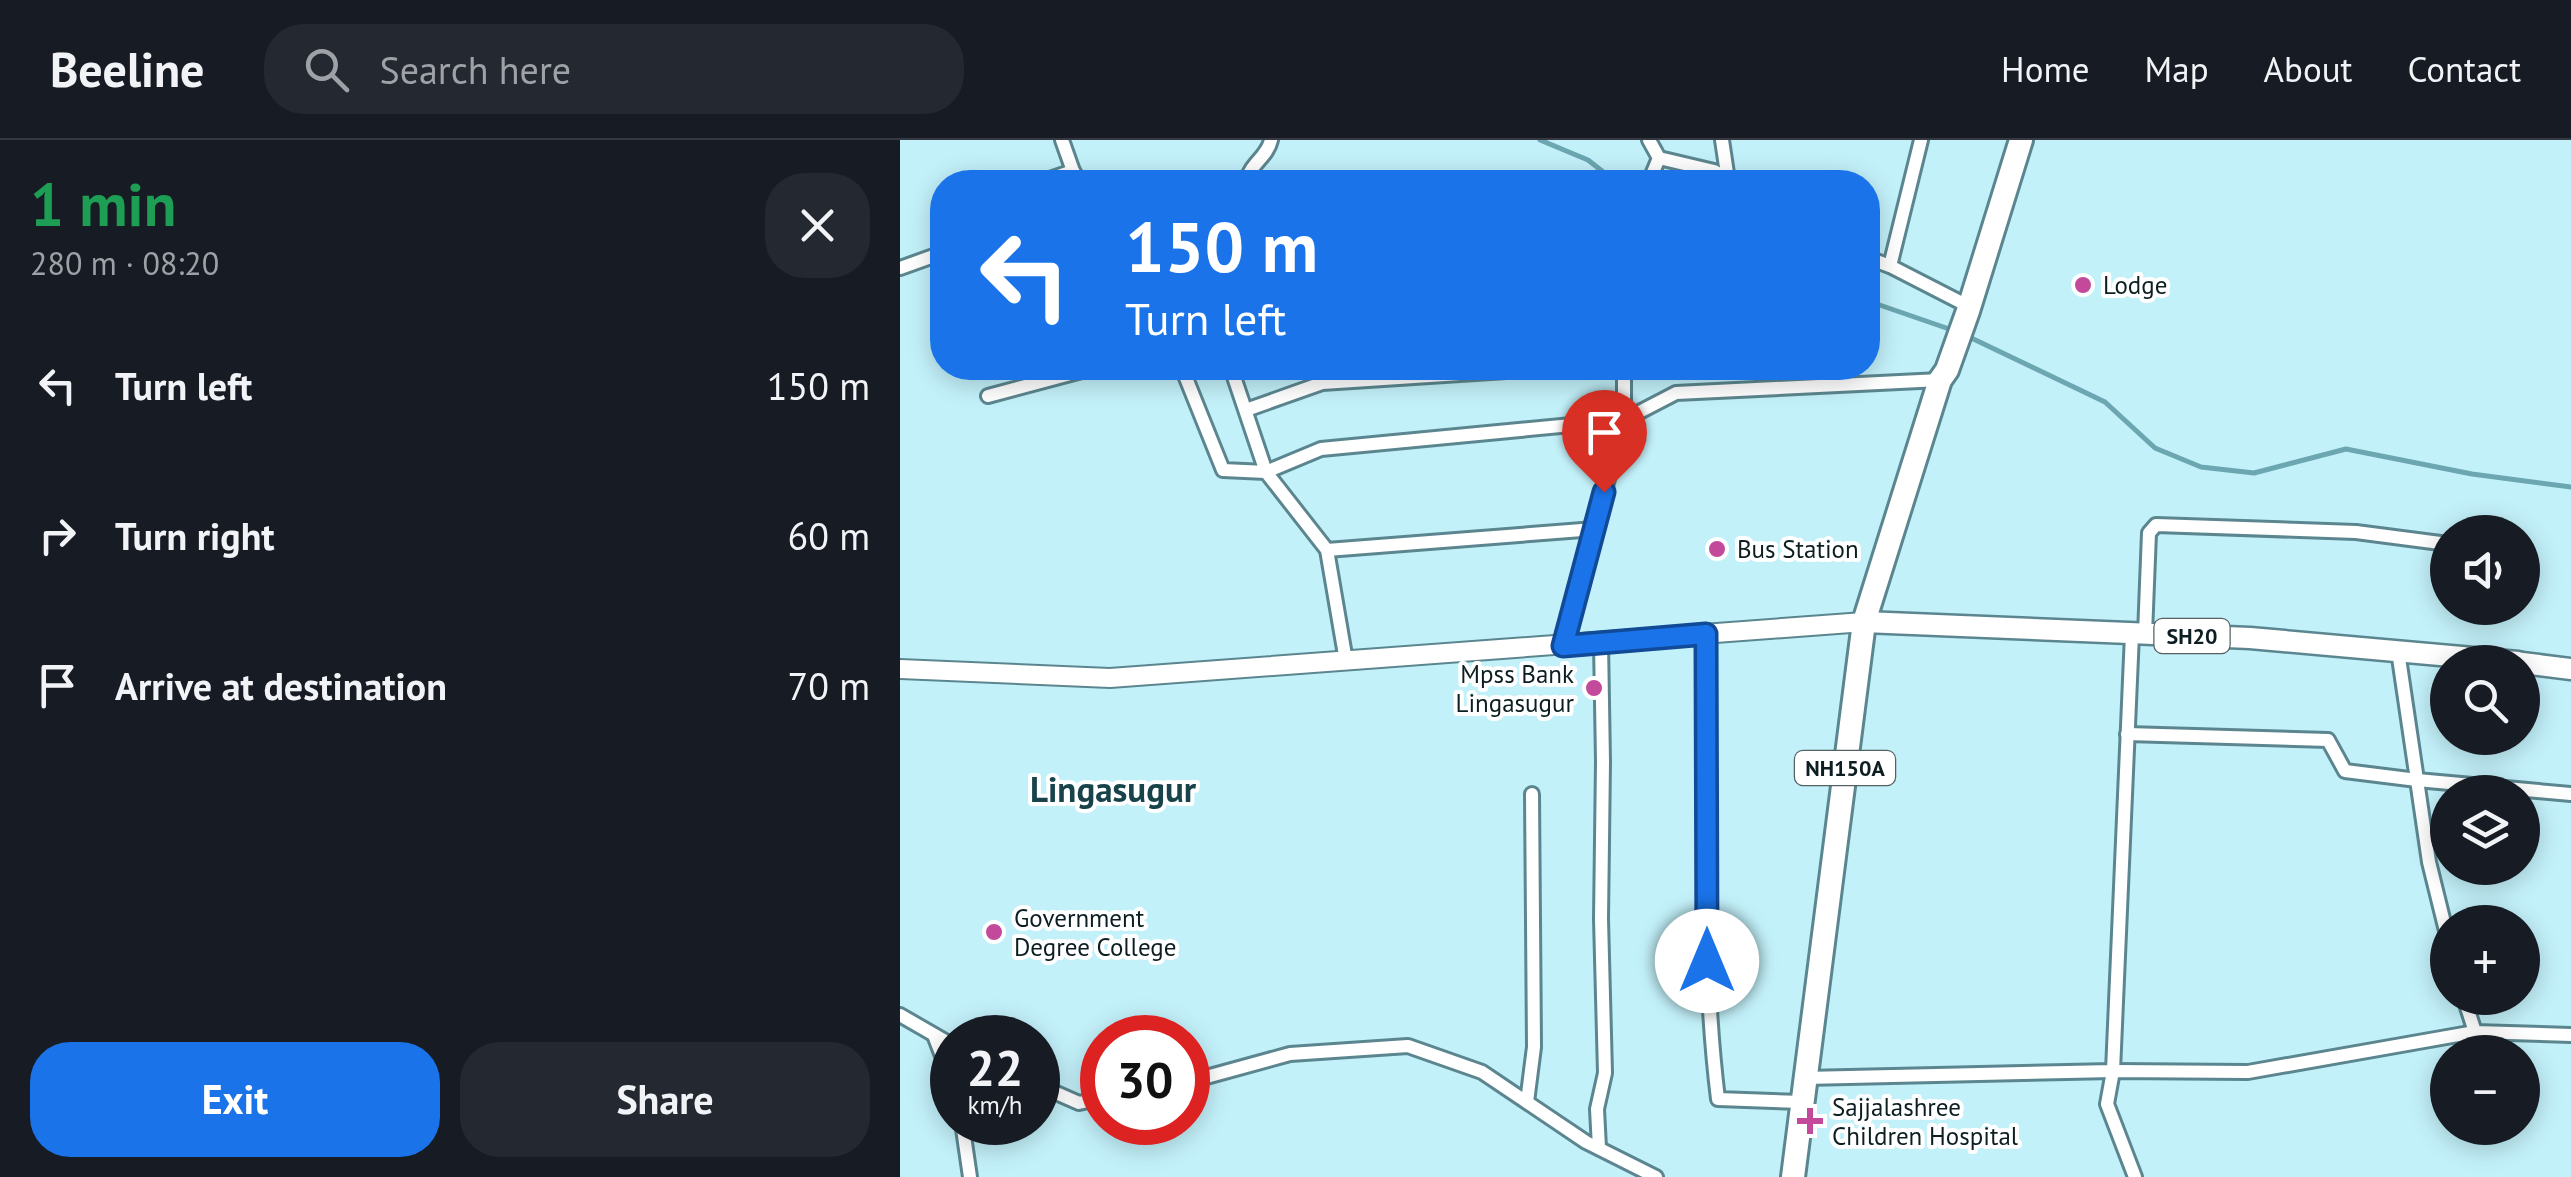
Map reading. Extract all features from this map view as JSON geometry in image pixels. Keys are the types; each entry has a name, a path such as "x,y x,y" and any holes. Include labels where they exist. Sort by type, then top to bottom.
{"highway":[{"name":"NH150A","path":"1793,1177 1864,622 2021,140"}],"main road":[{"name":"SH20","path":"1864,622 2250,638 2430,654"},
{"name":"SH20","path":"2540,666 2571,670"}],"street":[{"path":"1062,140 1073,170"},
{"path":"1249,170 1269,148 1270,140"},
{"path":"1649,140 1659,158 1714,170"},
{"path":"1722,140 1728,170"},
{"path":"1890,266 1922,140"},
{"path":"1654,170 1659,158"},
{"path":"900,268 930,257"},
{"path":"1880,262 1968,309"},
{"path":"1880,380 1944,375"},
{"path":"988,396 1048,380"},
{"path":"1187,380 1222,470 1266,472 1321,449 1624,420 1676,394 1873,380"},
{"path":"1236,380 1266,472 1327,550 1346,661"},
{"path":"1246,410 1322,382 1355,380"},
{"path":"1563,646 1624,420 1624,380"},
{"path":"2136,1177 2107,1104 2112,1071 2128,734 2149,533 2156,525 2356,532 2430,542"},
{"path":"1327,550 1595,528"},
{"path":"900,669 1110,678 1864,622"},
{"path":"1706,634 1707,961 1718,1099 2112,1071 2248,1072 2475,1032 2571,1036"},
{"path":"1599,1148 1597,1110 1605,1073 1600,919 1600,642"},
{"path":"2398,651 2429,862 2440,905"},
{"path":"2128,734 2328,740 2345,771 2571,794"},
{"path":"1526,1102 1534,1047 1532,794"},
{"path":"2470,1015 2475,1032"},
{"path":"900,1016 930,1033"},
{"path":"1210,1076 1290,1054 1408,1046 1482,1072 1599,1148 1656,1177"},
{"path":"965,1145 970,1177"}],"waterway":[{"path":"1540,140 1588,160 1601,170"},
{"path":"1880,305 1955,331"},
{"path":"1965,335 2105,402 2155,448 2201,467 2254,473 2346,449 2472,474 2571,487"}],"place":[{"name":"Lodge","path":"2083,285"},
{"name":"Bus Station","path":"1717,549"},
{"name":"Mpss Bank Lingasugur","path":"1594,688"},
{"name":"Government Degree College","path":"994,932"},
{"name":"Sajjalashree Children Hospital","path":"1810,1121"}],"district":[{"name":"Lingasugur","path":"1113,789"}],"route":[{"path":"1604,492 1563,646 1706,634 1707,961"}]}
